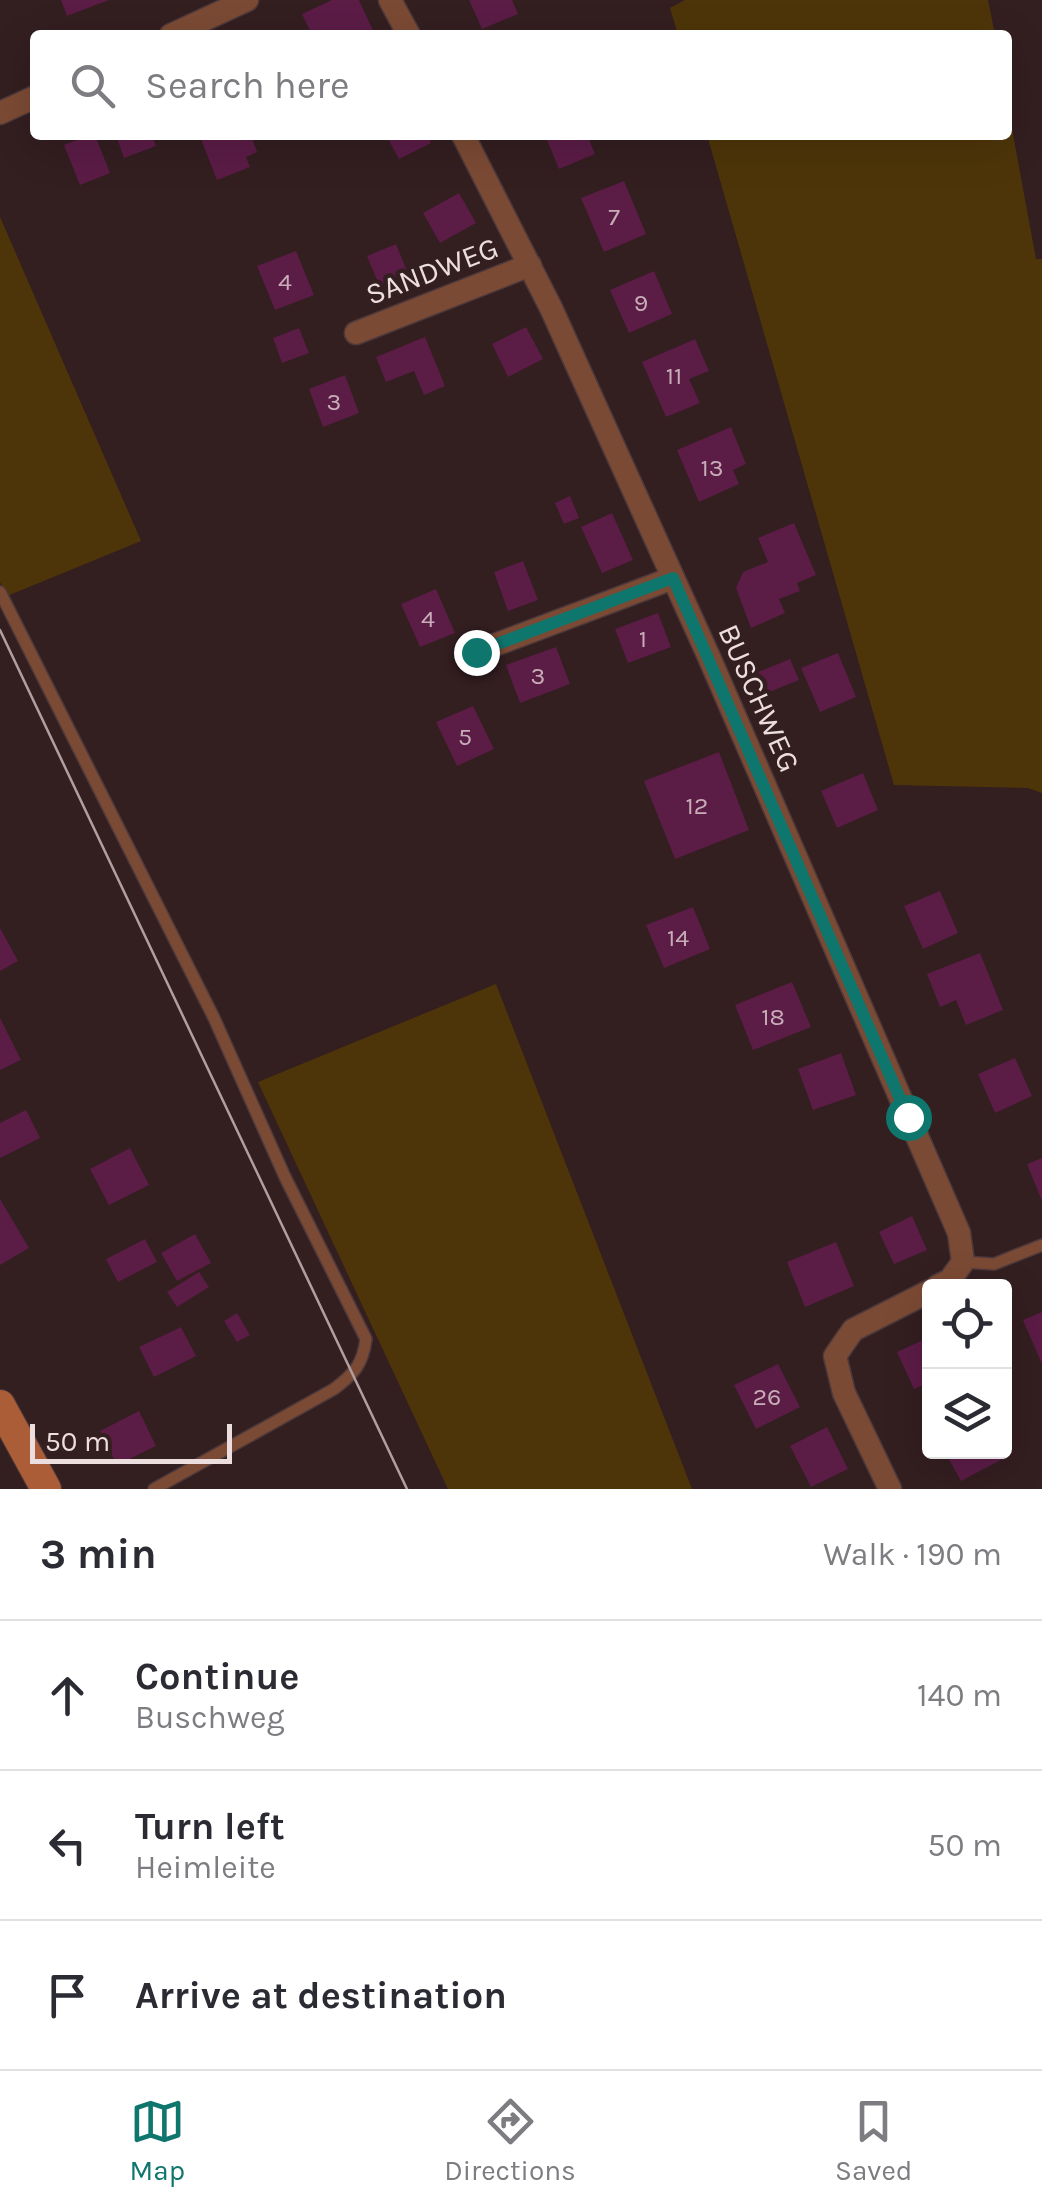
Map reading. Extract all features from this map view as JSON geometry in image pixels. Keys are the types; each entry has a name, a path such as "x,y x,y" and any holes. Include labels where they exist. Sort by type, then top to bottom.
{"main road":[{"path":"0,1406 46,1489"}],"street":[{"path":"182,30 247,0"},
{"path":"390,0 406,30"},
{"path":"0,113 30,99"},
{"name":"BUSCHWEG","path":"467,140 530,265 673,578 959,1233 963,1262"},
{"name":"SANDWEG","path":"356,333 530,265"},
{"path":"476,652 673,578"},
{"path":"951,1279 963,1262"},
{"path":"890,1489 844,1393 835,1356 853,1330 922,1295"}],"lane":[{"path":"0,592 214,1018 285,1178 366,1339 364,1360 334,1389 154,1489"},
{"path":"963,1262 994,1264 1042,1244"}],"shaded area":[{"path":"685,0 988,0 994,30 677,30 670,8"},
{"path":"1012,129 1036,259 1042,259 1042,793 1028,788 894,785 708,140 1012,140"},
{"path":"0,217 141,541 7,596 0,582"},
{"path":"496,984 692,1489 448,1489 258,1082"}],"building":[{"path":"61,0 109,0 67,16"},
{"path":"332,0 359,0 373,30 310,30 302,14"},
{"path":"469,0 512,0 518,14 482,29"},
{"path":"76,140 97,140 110,173 80,185 64,145"},
{"path":"118,140 154,140 156,146 124,158"},
{"path":"201,140 253,140 257,152 246,157 250,167 217,180"},
{"path":"389,140 430,140 431,143 399,159"},
{"path":"547,140 589,140 595,154 559,169"},
{"path":"624,181 646,234 604,252 581,198"},
{"path":"459,193 476,223 440,243 423,213"},
{"path":"396,244 411,281 382,292 367,256"},
{"path":"296,251 314,295 275,310 257,266"},
{"path":"654,271 672,314 629,333 610,290"},
{"path":"526,327 543,359 508,377 492,344"},
{"path":"299,328 309,353 282,363 273,338"},
{"path":"425,337 445,386 424,395 414,371 386,382 376,357"},
{"path":"695,339 709,371 689,379 700,403 666,417 642,362"},
{"path":"345,375 359,413 323,427 309,389"},
{"path":"731,427 746,464 733,470 739,484 699,502 677,450"},
{"path":"570,496 579,518 564,524 555,503"},
{"path":"612,513 633,560 602,573 581,527"},
{"path":"794,523 816,575 797,583 800,591 779,599 785,613 751,628 736,588 743,572 768,562 758,538"},
{"path":"523,561 538,600 508,611 494,572"},
{"path":"436,589 455,633 420,647 401,604"},
{"path":"658,613 671,647 628,663 615,629"},
{"path":"556,647 570,684 520,703 506,665"},
{"path":"838,653 856,697 820,712 801,668"},
{"path":"790,659 799,680 767,693 758,672"},
{"path":"473,706 494,749 457,766 436,722"},
{"path":"719,752 749,830 675,859 644,781"},
{"path":"863,773 878,810 837,828 821,791"},
{"path":"940,891 958,933 923,949 904,906"},
{"path":"693,907 710,949 664,968 646,925"},
{"path":"0,928 18,961 0,971"},
{"path":"980,953 1003,1010 966,1025 956,1000 940,1007 927,974"},
{"path":"792,982 811,1027 753,1050 735,1005"},
{"path":"0,1018 21,1060 0,1070"},
{"path":"841,1053 856,1095 813,1110 798,1069"},
{"path":"1015,1058 1032,1096 995,1113 978,1074"},
{"path":"26,1110 40,1138 0,1158 0,1123"},
{"path":"130,1148 149,1185 109,1205 90,1169"},
{"path":"1042,1158 1042,1201 1027,1164"},
{"path":"0,1199 29,1248 0,1265"},
{"path":"912,1216 927,1250 894,1264 879,1232"},
{"path":"195,1234 211,1263 177,1281 161,1253"},
{"path":"145,1239 157,1262 118,1282 106,1259"},
{"path":"836,1242 854,1286 805,1307 787,1262"},
{"path":"199,1272 209,1287 177,1307 167,1292"},
{"path":"1042,1312 1042,1364 1023,1320"},
{"path":"237,1313 250,1335 237,1342 224,1321"},
{"path":"181,1327 196,1356 154,1377 139,1347"},
{"path":"922,1341 922,1386 914,1389 897,1352"},
{"path":"778,1364 800,1407 756,1429 734,1385"},
{"path":"139,1411 156,1446 117,1465 100,1431"},
{"path":"827,1427 848,1469 811,1487 790,1446"},
{"path":"949,1459 1002,1459 961,1481"}],"tram line":[{"path":"0,630 407,1489"}],"route":[{"path":"476,652 673,578 908,1117"}]}
